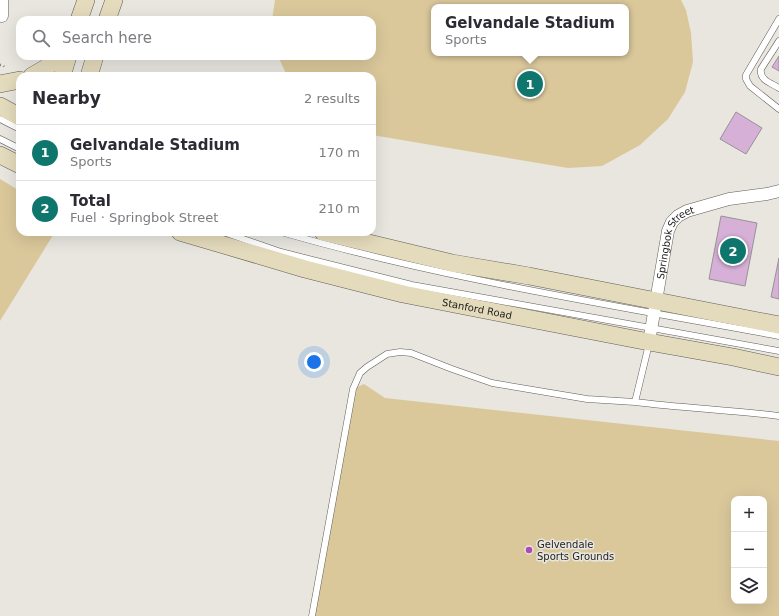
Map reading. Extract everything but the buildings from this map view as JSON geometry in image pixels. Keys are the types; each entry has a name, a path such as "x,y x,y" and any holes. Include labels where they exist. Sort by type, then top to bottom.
{"main road":[{"path":"80,16 86,0"},
{"path":"108,16 114,0"},
{"path":"39,72 46,68 53,60"},
{"path":"63,72 67,60"},
{"path":"90,72 94,60"},
{"path":"0,84 16,81"},
{"path":"0,106 16,115"},
{"path":"0,155 16,162"},
{"name":"Stanford Road","path":"194,236 305,269 403,294 650,335 733,357 779,367"},
{"path":"340,236 452,263 529,276 655,308 779,325"}],"street":[{"path":"2,0 2,16"},
{"name":"Springbok Street","path":"650,335 668,231 672,222 678,216 700,206 729,199 779,191"}],"lane":[{"path":"779,19 746,75 746,79 750,86 779,109"},
{"path":"779,41 760,72 764,79 779,88"},
{"path":"0,119 16,127"},
{"path":"0,139 16,147"},
{"path":"235,236 281,252 412,285 650,335 779,351"},
{"path":"296,236 399,263 655,308 779,336"},
{"path":"635,402 650,335"},
{"path":"312,616 353,389 360,373 376,360 387,354 400,352 411,353 492,383 587,399 635,402 779,416"}],"shaded area":[{"path":"275,0 681,0 686,10 691,33 693,62 685,92 668,119 640,145 602,166 568,168 376,136 376,72 285,72 280,60 376,60 376,16 273,16"},
{"path":"0,179 16,189 16,236 53,236 0,321"},
{"name":"Gelvendale Sports Grounds","path":"364,384 385,398 779,441 779,616 312,616 353,389"}],"place":[{"name":"Gelvandale Stadium","path":"530,84"},
{"name":"Total","path":"733,251"},
{"name":"Gelvendale Sports Grounds","path":"529,550"}]}
